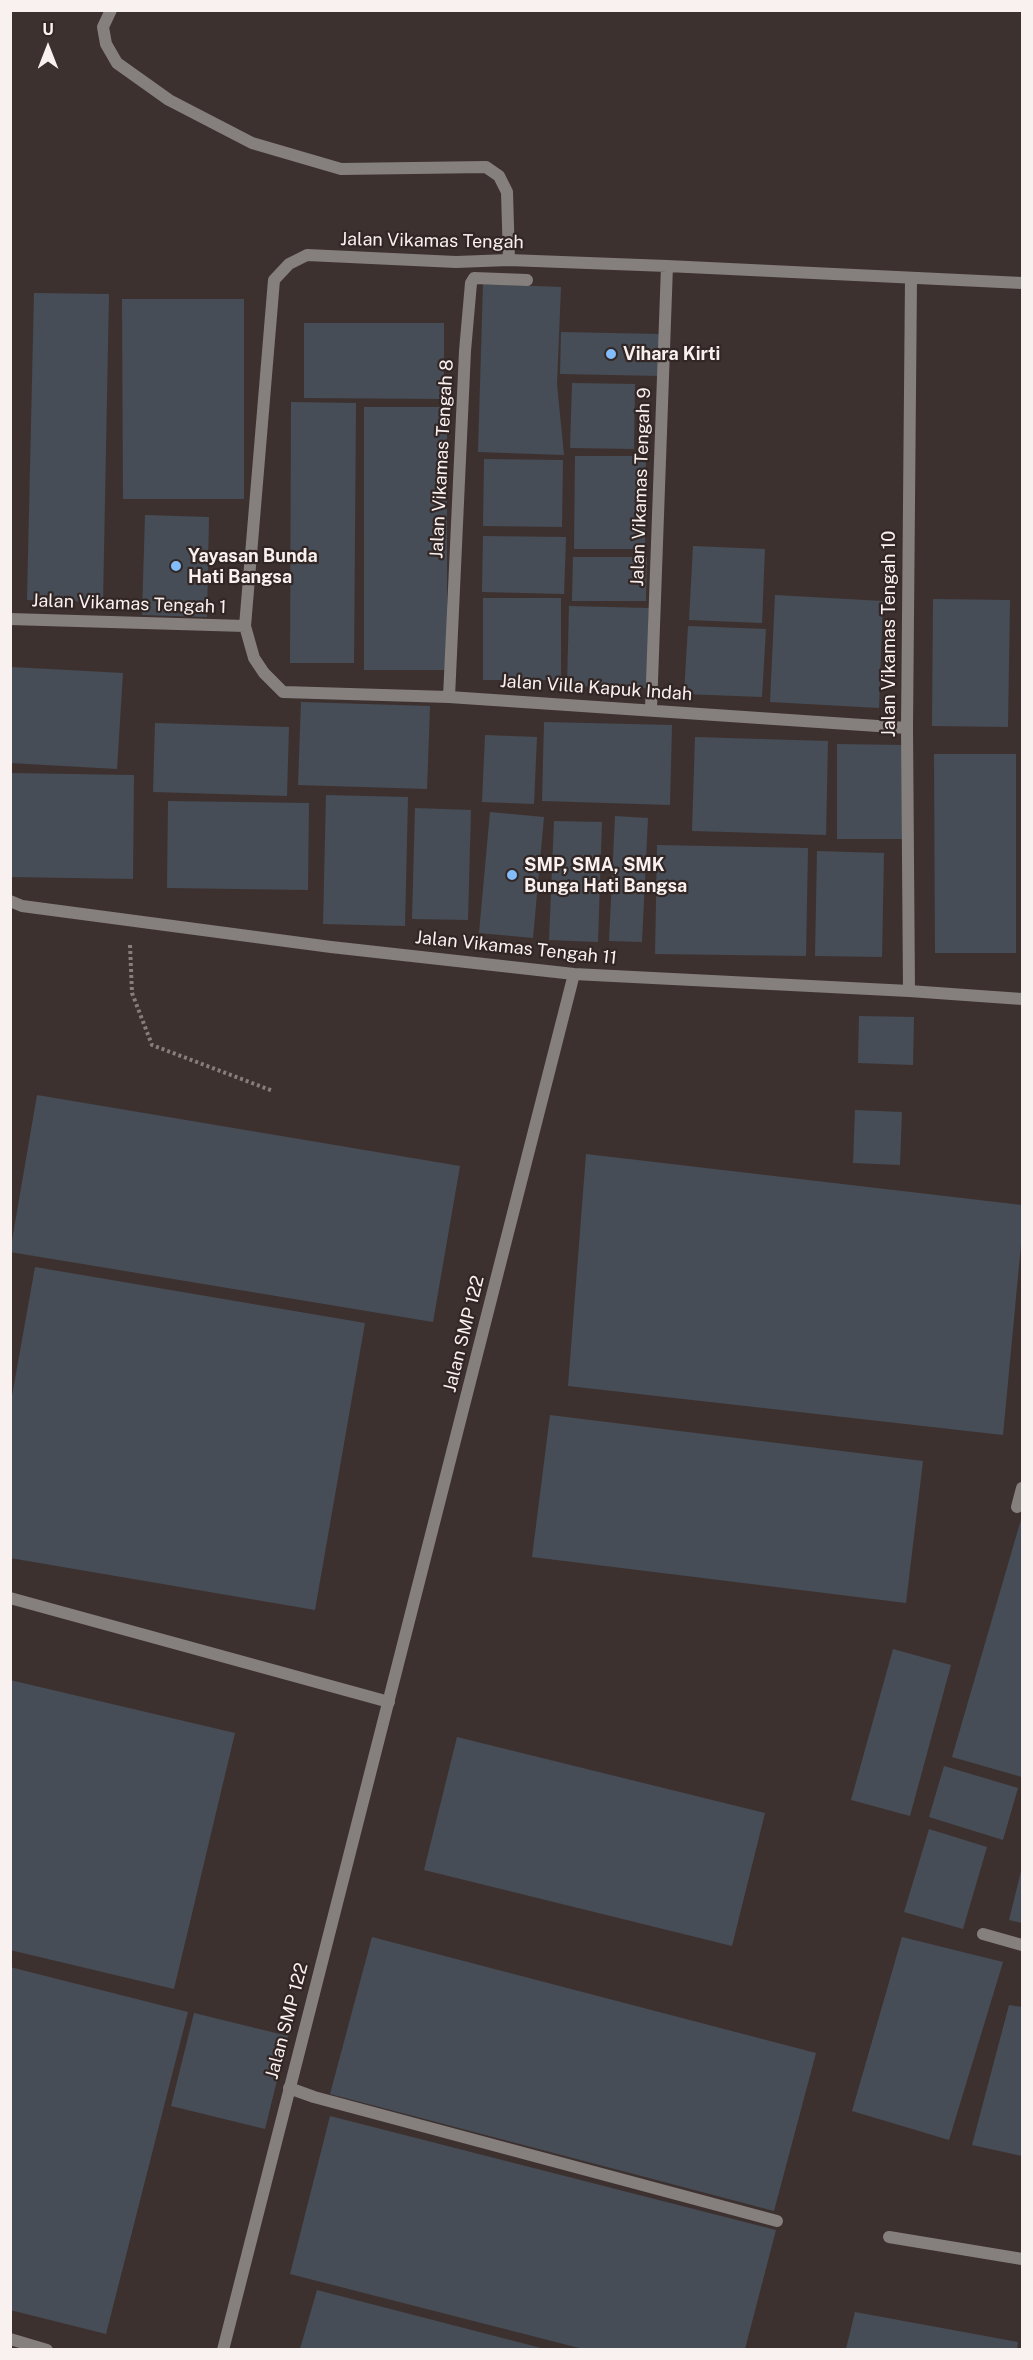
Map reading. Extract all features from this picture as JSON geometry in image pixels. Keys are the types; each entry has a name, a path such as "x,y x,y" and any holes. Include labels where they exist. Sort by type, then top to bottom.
{"street":[{"path":"111,10 104,27 106,44 117,63 169,100 252,143 341,169 486,167 499,176 507,192 509,260"},
{"name":"Jalan Vikamas Tengah","path":"283,692 264,673 254,658 245,626 274,280 289,264 307,255 456,262 509,260 1023,283"},
{"name":"Jalan Vikamas Tengah 9","path":"651,709 667,266"},
{"name":"Jalan Vikamas Tengah 8","path":"449,697 465,351 471,283 474,278 527,280"},
{"name":"Jalan Vikamas Tengah 10","path":"909,991 907,728 911,278"},
{"name":"Jalan Vikamas Tengah 1","path":"10,619 245,626"},
{"name":"Jalan Villa Kapuk Indah","path":"283,692 449,697 907,728"},
{"name":"Jalan Vikamas Tengah 11","path":"10,901 22,906 331,947 574,974 1023,999"},
{"name":"Jalan SMP 122","path":"223,2349 574,974"},
{"path":"1017,1507 1023,1488"},
{"path":"10,1598 389,1702"},
{"path":"983,1934 1023,1945"},
{"path":"289,2088 326,2100 777,2221"},
{"path":"889,2237 1023,2259"},
{"path":"10,2339 47,2349"}],"path":[{"path":"129,920 132,993 152,1045 273,1091"}],"building":[{"path":"483,284 561,287 557,384 564,455 478,452"},
{"path":"34,293 109,294 103,602 27,600"},
{"path":"122,299 244,299 244,499 123,499"},
{"path":"304,323 444,323 444,399 304,398"},
{"name":"Vihara Kirti","path":"561,332 662,334 661,376 560,374"},
{"path":"572,383 635,384 634,449 570,448"},
{"path":"291,402 356,403 354,663 290,663"},
{"path":"364,407 447,407 447,670 364,670"},
{"path":"575,456 646,456 645,549 574,549"},
{"path":"484,459 563,460 562,527 483,526"},
{"name":"Yayasan Bunda Hati Bangsa","path":"145,515 209,517 207,617 142,615"},
{"path":"483,536 566,537 564,594 482,592"},
{"path":"693,546 765,549 762,623 689,620"},
{"path":"573,557 647,557 646,601 572,601"},
{"path":"775,595 883,601 879,708 770,702"},
{"path":"483,598 561,598 561,680 483,680"},
{"path":"933,599 1010,600 1008,727 932,726"},
{"path":"569,606 649,608 647,688 567,686"},
{"path":"688,626 766,629 762,697 684,694"},
{"path":"12,667 123,673 117,769 10,763"},
{"path":"301,702 430,706 427,789 298,785"},
{"path":"544,722 672,725 670,805 542,801"},
{"path":"155,723 289,727 287,796 153,792"},
{"path":"485,735 537,737 534,804 482,802"},
{"path":"695,737 828,741 826,835 692,831"},
{"path":"837,744 903,745 902,839 837,839"},
{"path":"934,754 1016,754 1016,953 935,953"},
{"path":"10,773 134,775 133,879 10,877"},
{"path":"326,795 408,797 405,926 323,924"},
{"path":"168,801 309,803 308,890 167,888"},
{"path":"415,808 471,810 468,920 412,919"},
{"name":"SMP, SMA, SMK Bunga Hati Bangsa","path":"490,812 544,817 533,938 479,933"},
{"path":"615,816 648,818 642,942 609,941"},
{"path":"554,821 602,822 598,942 549,940"},
{"path":"657,845 808,848 806,956 655,954"},
{"path":"817,851 884,853 882,957 815,956"},
{"path":"859,1016 914,1017 913,1065 858,1063"},
{"path":"37,1095 460,1166 433,1322 10,1252"},
{"path":"855,1110 902,1112 900,1165 853,1163"},
{"path":"586,1154 1022,1205 1022,1234 1003,1435 568,1386"},
{"path":"35,1267 365,1323 315,1610 10,1558 10,1407"},
{"path":"550,1415 923,1461 906,1603 532,1557"},
{"path":"1022,1516 1022,1777 952,1757"},
{"path":"893,1649 951,1665 910,1816 851,1800"},
{"path":"10,1680 235,1733 174,1989 10,1950"},
{"path":"457,1737 765,1813 732,1946 424,1870"},
{"path":"944,1766 1018,1788 1003,1840 929,1817"},
{"path":"929,1829 987,1847 963,1929 904,1912"},
{"path":"1022,1867 1022,1923 1009,1920"},
{"path":"372,1937 816,2053 774,2211 330,2094"},
{"path":"902,1937 1003,1962 949,2140 852,2111"},
{"path":"10,1967 188,2012 106,2334 10,2310"},
{"path":"1009,2005 1022,2007 1022,2156 972,2145"},
{"path":"194,2013 288,2036 265,2129 171,2106"},
{"path":"330,2116 776,2230 745,2349 583,2349 290,2274"},
{"path":"317,2290 545,2349 300,2349"},
{"path":"855,2312 1018,2342 1017,2349 846,2349"}],"place":[{"name":"Vihara Kirti","path":"611,354"},
{"name":"Yayasan Bunda Hati Bangsa","path":"176,566"},
{"name":"SMP, SMA, SMK Bunga Hati Bangsa","path":"512,875"}]}
